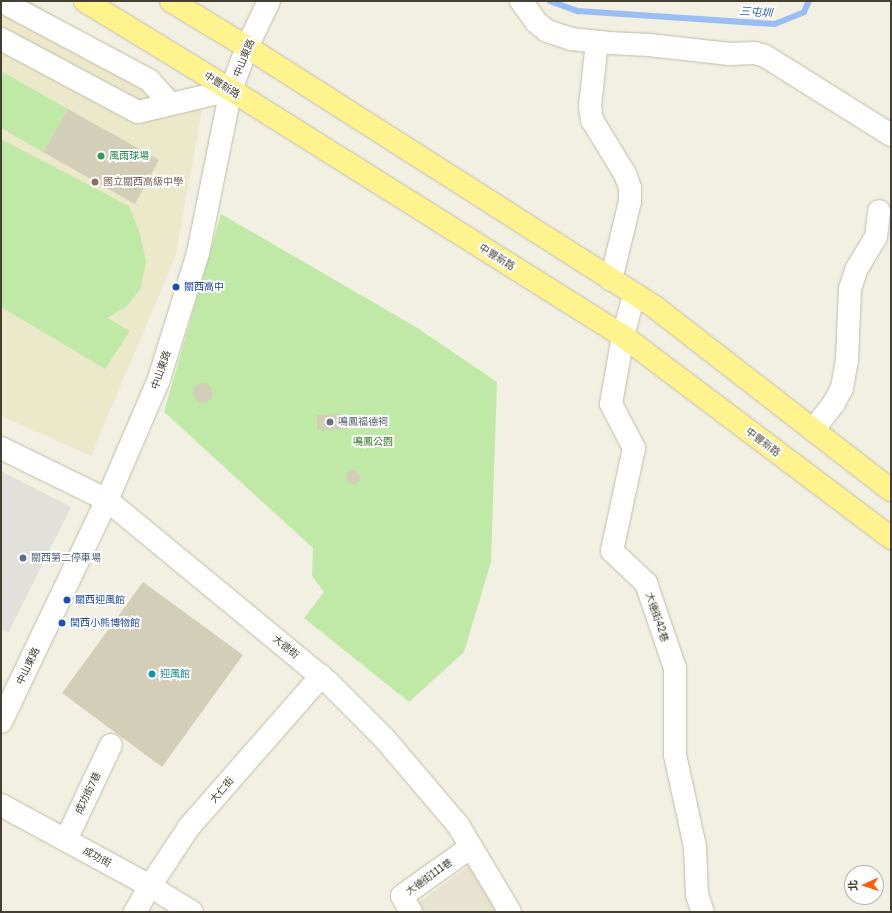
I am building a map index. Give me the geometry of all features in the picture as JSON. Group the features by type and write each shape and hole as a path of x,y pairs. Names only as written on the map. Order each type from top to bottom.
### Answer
{"main road":[{"name":"中豐新路","path":"85,1 231,90 623,336 891,538"},
{"path":"171,1 247,47 656,308 891,490"}],"street":[{"path":"1,1 149,80 170,103"},
{"name":"中山東路","path":"1,722 108,500 159,379 198,253 231,90 247,47 269,1"},
{"path":"521,1 536,22 547,32 570,39 649,45 729,54 755,53 765,56 891,135"},
{"path":"1,39 138,112 170,103 231,90"},
{"path":"597,42 590,106 592,120 625,174 630,188 630,201 611,280"},
{"path":"813,430 834,403 842,388 847,360 850,289 856,270 876,237 879,212"},
{"name":"大德街42巷","path":"634,295 623,336 611,404 634,448 612,552 646,583 675,668 675,755 695,846 697,895 703,912"},
{"name":"大德街","path":"1,448 108,500 322,676 389,744 458,824 510,912"},
{"name":"大仁街","path":"135,912 150,886 189,827 322,676"},
{"name":"成功街7巷","path":"66,840 111,745"},
{"name":"成功街","path":"1,805 150,886 192,912"},
{"name":"大德街111巷","path":"411,912 402,896 471,847"}],"shaded area":[{"name":"國立關西高級中學","path":"1,1 30,1 203,105 175,258 91,456 1,416"},
{"name":"關西第二停車場","path":"1,471 71,507 8,633 1,629"},
{"path":"478,859 504,912 405,912"}],"green space":[{"path":"1,71 68,109 43,152 1,128"},
{"path":"1,139 129,206 140,234 146,261 141,288 126,307 107,318 130,331 105,369 1,307"},
{"name":"鳴鳳公園","path":"221,214 416,327 497,382 491,562 464,652 409,702 304,618 324,592 312,576 313,548 164,412"}],"building":[{"name":"風雨球場","path":"68,109 159,160 135,204 43,152"},
{"path":"203,383 210,386 213,393 210,400 203,403 196,400 193,393 196,386"},
{"name":"鳴鳳福德祠","path":"344,414 344,429 317,430 317,415"},
{"path":"350,470 356,470 360,474 360,480 356,484 350,484 346,480 346,474"},
{"name":"迎風館","path":"143,582 243,655 162,767 62,693"}],"waterway":[{"name":"三屯圳","path":"550,1 578,11 775,24 804,12 809,1"}],"place":[{"name":"風雨球場","path":"101,156"},
{"name":"國立關西高級中學","path":"95,182"},
{"name":"關西高中","path":"176,287"},
{"name":"鳴鳳福德祠","path":"330,422"},
{"name":"關西第二停車場","path":"23,558"},
{"name":"關西迎風館","path":"67,600"},
{"name":"関西小熊博物館","path":"62,623"},
{"name":"迎風館","path":"152,674"}]}
